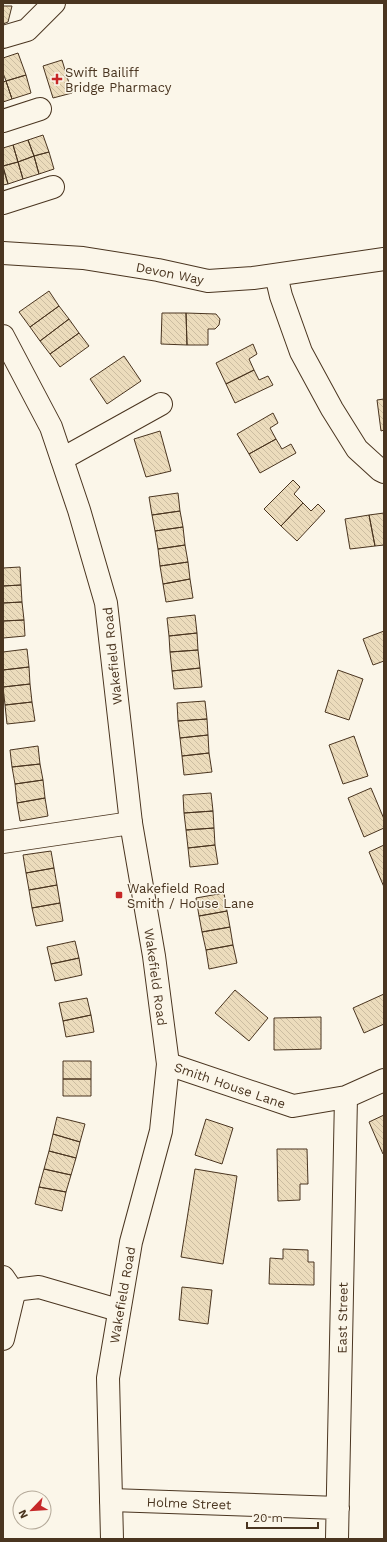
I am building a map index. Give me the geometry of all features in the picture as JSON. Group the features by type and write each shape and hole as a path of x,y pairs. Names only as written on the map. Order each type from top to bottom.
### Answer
{"street":[{"path":"3,37 27,30 54,3"},
{"path":"3,121 40,109"},
{"path":"3,203 53,187"},
{"name":"Devon Way","path":"3,253 83,258 158,270 208,281 253,278 384,259"},
{"path":"276,275 281,296 301,352 329,403 357,449 384,472"},
{"name":"Wakefield Road","path":"3,336 51,427 79,510 106,603 131,824 154,956 168,1064 161,1131 131,1242 118,1310 108,1378 112,1539"},
{"path":"62,459 161,404"},
{"path":"3,842 131,824"},
{"name":"Smith House Lane","path":"168,1064 293,1106 346,1096 384,1080"},
{"name":"East Street","path":"337,1539 346,1096"},
{"path":"3,1339 8,1285 22,1289 39,1287 118,1310"},
{"name":"Holme Street","path":"111,1500 338,1508"}],"building":[{"path":"3,6 12,6 8,22 3,24"},
{"path":"18,53 26,75 6,81 3,73 3,58"},
{"name":"Swift Bailiff Bridge Pharmacy","path":"62,60 72,93 53,98 43,66"},
{"path":"26,75 31,93 12,99 6,81"},
{"path":"6,81 12,99 3,102 3,82"},
{"path":"43,135 49,152 34,156 28,140"},
{"path":"28,140 34,156 18,162 13,145"},
{"path":"13,145 18,162 3,166 3,148"},
{"path":"49,152 54,169 39,174 34,156"},
{"path":"34,156 39,174 23,179 18,162"},
{"path":"18,162 23,179 8,184 3,166"},
{"path":"3,168 8,184 3,185"},
{"path":"49,291 59,306 30,327 19,312"},
{"path":"59,306 69,319 40,341 30,327"},
{"path":"162,313 186,313 187,345 161,344"},
{"path":"186,313 216,314 220,319 219,325 215,329 208,329 208,345 187,345"},
{"path":"69,319 79,333 50,354 40,341"},
{"path":"79,333 89,346 60,367 50,354"},
{"path":"253,344 257,354 249,359 254,370 226,384 216,363"},
{"path":"124,356 141,381 107,404 90,379"},
{"path":"254,370 259,380 268,376 273,385 235,403 226,384"},
{"path":"384,399 384,430 381,431 377,400"},
{"path":"273,413 278,423 270,428 276,439 249,454 237,434"},
{"path":"160,431 171,471 146,477 134,439"},
{"path":"276,439 282,449 291,444 296,453 260,473 249,454"},
{"path":"293,480 300,487 294,494 303,503 281,526 264,509"},
{"path":"178,493 180,511 152,515 149,497"},
{"path":"303,503 311,511 318,504 325,511 297,541 281,526"},
{"path":"180,511 183,527 155,531 152,515"},
{"path":"384,513 384,545 375,546 369,515"},
{"path":"369,515 375,546 350,549 345,519"},
{"path":"183,527 185,545 158,549 155,531"},
{"path":"185,545 188,562 160,566 158,549"},
{"path":"188,562 190,579 163,584 160,566"},
{"path":"20,567 21,585 3,586 3,568"},
{"path":"190,579 193,598 166,602 163,584"},
{"path":"21,585 22,602 3,603 3,586"},
{"path":"22,602 24,620 3,621 3,603"},
{"path":"195,615 197,633 169,636 167,618"},
{"path":"24,620 25,636 3,638 3,621"},
{"path":"384,631 384,661 373,665 363,639"},
{"path":"197,633 198,650 170,652 169,636"},
{"path":"27,649 29,667 3,670 3,652"},
{"path":"198,650 200,668 172,671 170,652"},
{"path":"29,667 30,684 3,687 3,670"},
{"path":"200,668 202,687 174,689 172,671"},
{"path":"338,670 363,679 349,720 325,712"},
{"path":"30,684 32,702 5,705 3,687"},
{"path":"205,701 207,719 178,721 177,703"},
{"path":"32,702 35,721 7,724 5,705"},
{"path":"207,719 208,735 180,738 178,721"},
{"path":"208,735 209,753 182,756 180,738"},
{"path":"354,736 368,776 343,784 329,745"},
{"path":"38,746 40,764 12,767 10,750"},
{"path":"209,753 212,772 184,775 182,756"},
{"path":"40,764 43,780 15,784 12,767"},
{"path":"43,780 45,798 17,803 15,784"},
{"path":"371,788 384,819 384,828 364,837 348,798"},
{"path":"211,793 213,811 184,813 183,795"},
{"path":"45,798 48,816 20,821 17,803"},
{"path":"213,811 214,828 186,830 184,813"},
{"path":"214,828 215,845 188,848 186,830"},
{"path":"215,845 218,864 190,867 188,848"},
{"path":"384,845 384,887 369,852"},
{"path":"51,851 54,868 26,873 23,855"},
{"path":"54,868 57,885 29,890 26,873"},
{"path":"57,885 60,903 32,908 29,890"},
{"path":"224,893 227,911 199,916 196,898"},
{"path":"60,903 63,921 36,926 32,908"},
{"path":"227,911 230,927 202,932 199,916"},
{"path":"230,927 233,945 206,950 202,932"},
{"path":"75,941 79,958 51,964 47,947"},
{"path":"233,945 237,963 209,969 206,950"},
{"path":"79,958 82,975 55,981 51,964"},
{"path":"235,990 268,1018 249,1041 215,1013"},
{"path":"384,994 384,1024 364,1033 353,1008"},
{"path":"87,998 91,1015 63,1021 59,1003"},
{"path":"91,1015 94,1032 66,1037 63,1021"},
{"path":"321,1017 321,1049 274,1050 274,1018"},
{"path":"63,1061 91,1061 91,1079 63,1079"},
{"path":"63,1079 91,1079 91,1096 63,1096"},
{"path":"384,1115 384,1153 383,1154 369,1122"},
{"path":"57,1117 85,1124 80,1142 53,1134"},
{"path":"206,1119 233,1128 222,1164 195,1155"},
{"path":"53,1134 80,1142 76,1158 49,1151"},
{"path":"277,1149 307,1149 308,1184 300,1184 300,1200 278,1201"},
{"path":"49,1151 76,1158 71,1175 44,1169"},
{"path":"44,1169 71,1175 66,1192 39,1187"},
{"path":"195,1169 237,1176 223,1264 181,1257"},
{"path":"39,1187 66,1192 62,1211 35,1204"},
{"path":"283,1249 308,1250 308,1262 314,1262 314,1285 269,1284 270,1258 283,1259"},
{"path":"182,1287 212,1290 208,1324 179,1320"}],"place":[{"name":"Swift Bailiff Bridge Pharmacy","path":"57,79"},
{"name":"Wakefield Road Smith / House Lane","path":"119,895"}]}
